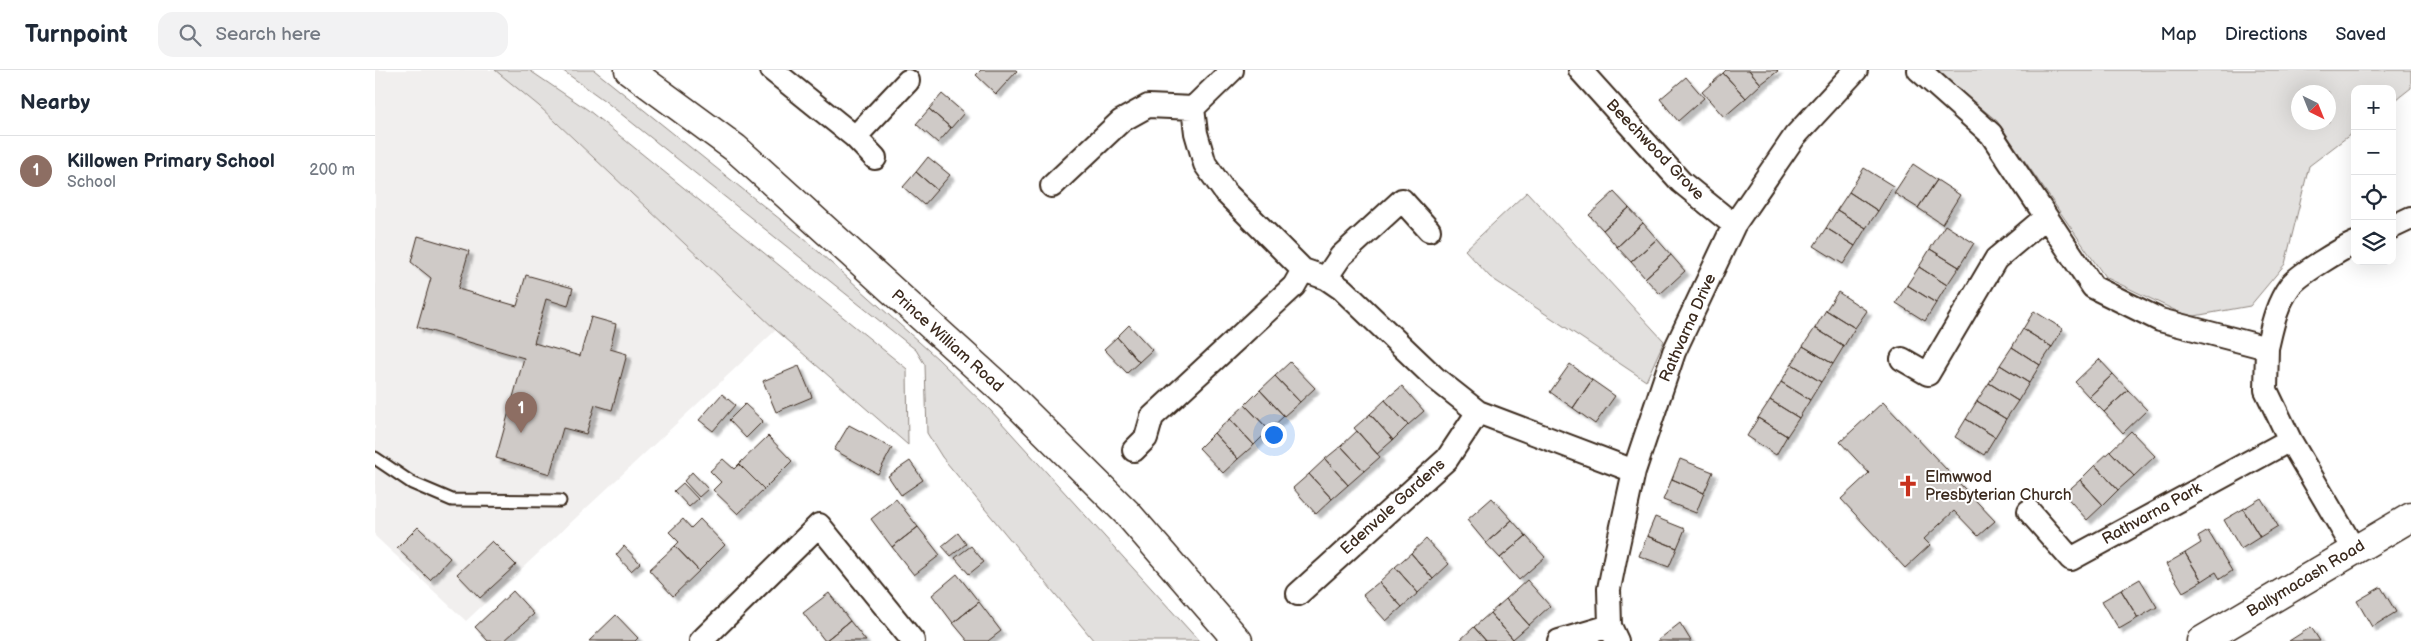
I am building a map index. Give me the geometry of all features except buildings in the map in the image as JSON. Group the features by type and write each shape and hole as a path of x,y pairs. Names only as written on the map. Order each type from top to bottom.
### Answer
{"main road":[{"name":"Prince William Road","path":"629,70 735,148 1009,396 1127,513 1238,641"},
{"name":"Ballymacash Road","path":"2201,641 2411,517"}],"street":[{"path":"772,70 855,137 875,158"},
{"path":"1052,186 1121,121 1149,106 1193,108 1231,70"},
{"name":"Beechwood Grove","path":"1580,70 1681,182 1734,225"},
{"name":"Rathvarna Drive","path":"1559,641 1614,634 1609,589 1634,471 1674,352 1734,225 1795,136 1856,70"},
{"path":"1919,70 1991,134 2093,287 2160,320 2267,348"},
{"path":"855,137 908,81"},
{"path":"1193,108 1196,133 1205,164 1225,192 1303,270 1326,278 1342,288 1435,378 1478,412 1634,471"},
{"path":"1326,278 1341,256 1402,200 1429,230"},
{"path":"1902,358 1928,374 1996,259 2046,216"},
{"path":"2396,225 2411,218"},
{"path":"2351,245 2343,248 2291,285 2278,308 2267,348 2266,390 2290,440 2355,551"},
{"path":"1134,450 1146,438 1152,418 1294,286 1303,270"},
{"name":"Edenvale Gardens","path":"1298,594 1447,459 1478,412"},
{"name":"Rathvarna Park","path":"2029,511 2071,559 2290,440"},
{"path":"701,641 819,526 913,641"}],"lane":[{"path":"375,458 412,483 452,500 560,501"}],"shaded area":[{"path":"375,70 495,70 539,106 776,330 466,621 375,536"},
{"path":"495,70 529,70 588,110 907,369 908,445 776,330 539,106"},
{"path":"562,70 594,70 801,236 938,359 991,411 1199,641 1094,641 942,457 927,433 925,365 916,350 605,101"},
{"path":"1935,70 2411,70 2411,88 2396,100 2396,85 2351,85 2351,134 2309,166 2285,264 2250,306 2189,317 2105,277 1997,121"},
{"path":"1527,192 1664,341 1646,381 1490,277 1465,250"}],"place":[{"name":"Killowen Primary School","path":"521,433"},
{"name":"Elmwwod Presbyterian Church","path":"1908,486"}]}
